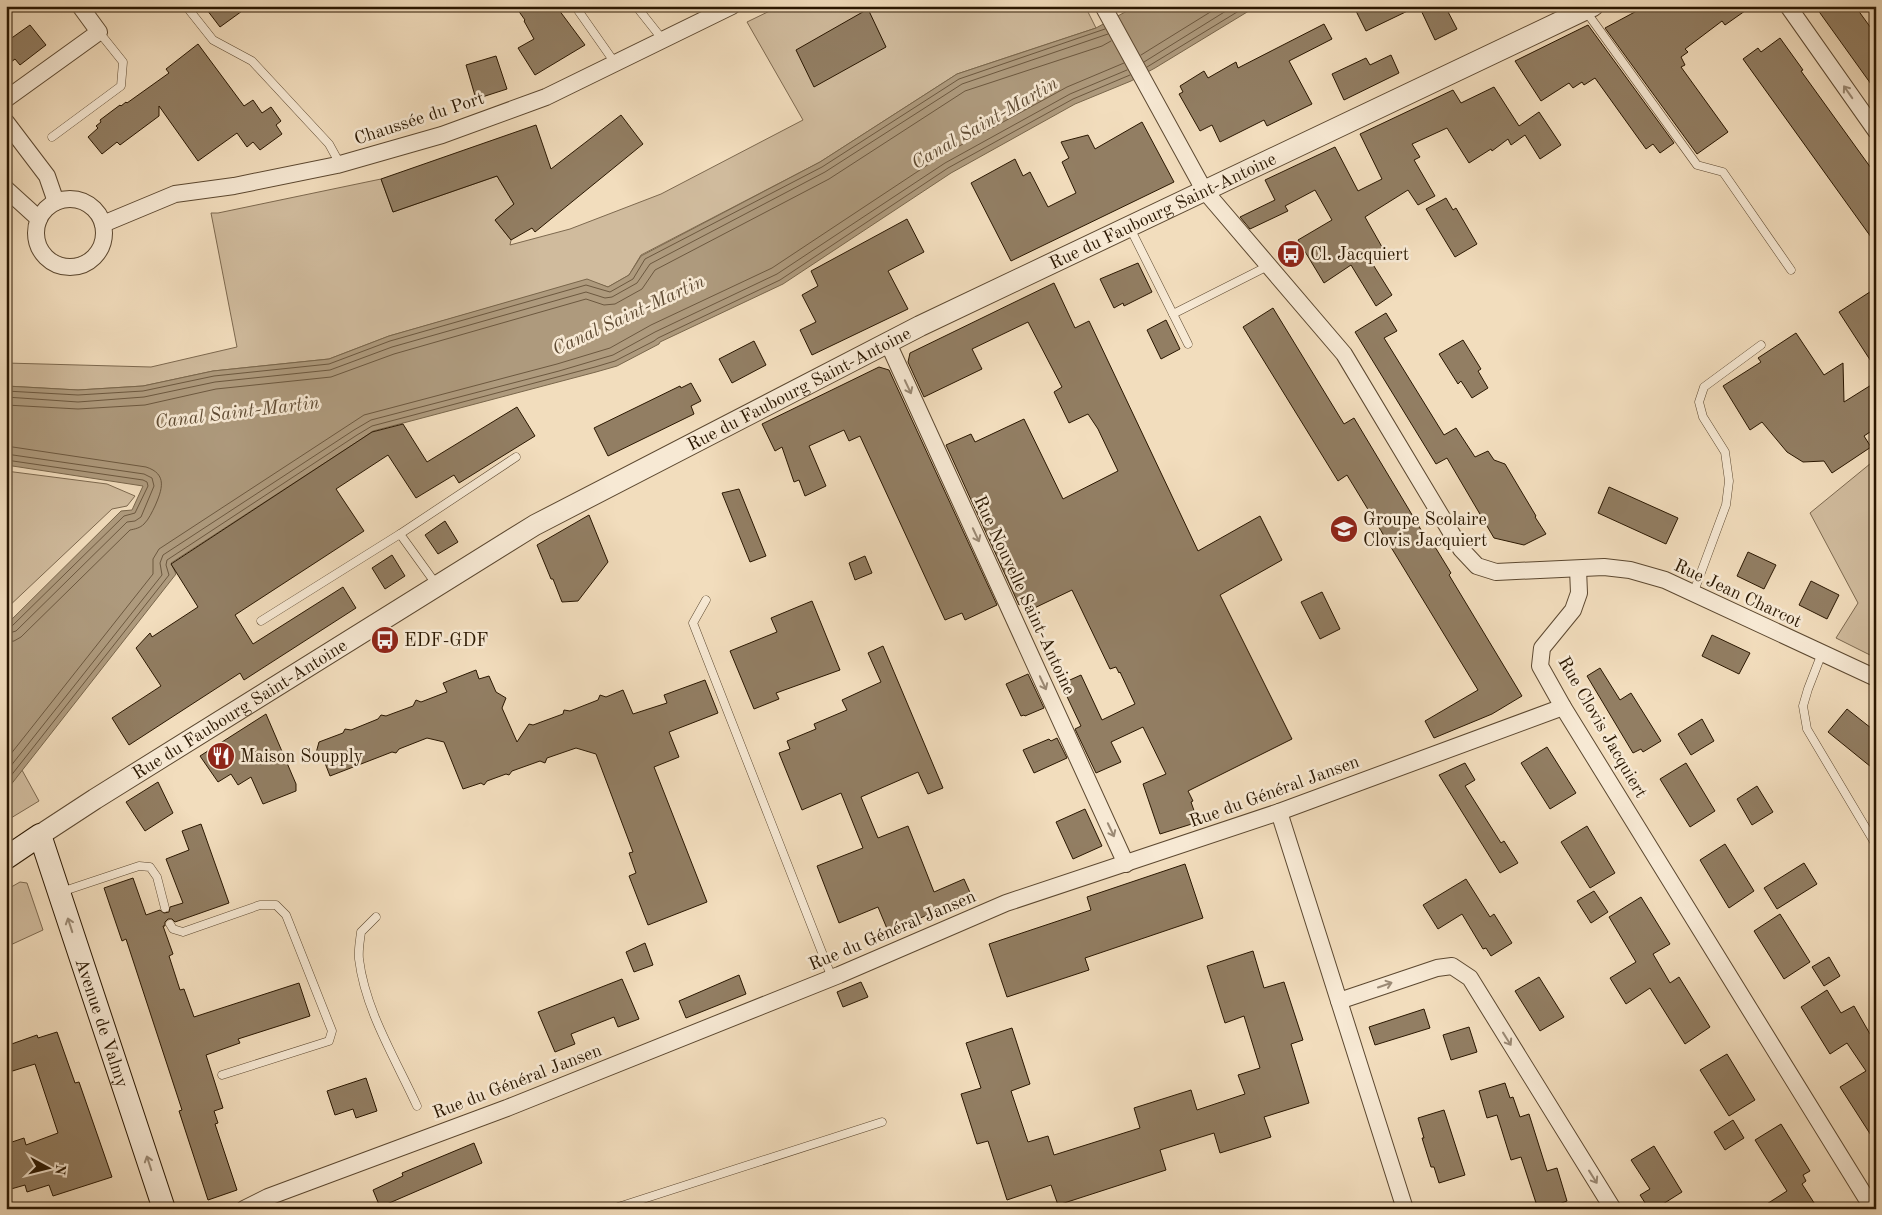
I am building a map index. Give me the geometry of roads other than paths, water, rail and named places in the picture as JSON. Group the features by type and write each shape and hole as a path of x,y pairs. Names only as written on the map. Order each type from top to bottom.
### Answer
{"main road":[{"path":"6,858 40,836"},
{"name":"Avenue de Valmy","path":"40,836 164,1209"}],"street":[{"path":"6,99 99,32 80,6"},
{"name":"Chaussée du Port","path":"103,224 175,194 234,186 340,164 442,135 546,97 732,6"},
{"path":"1788,6 1876,132"},
{"path":"1104,8 1204,190 1344,354 1461,549 1476,566 1496,572 1578,568"},
{"name":"Rue du Faubourg Saint-Antoine","path":"40,836 102,794 535,525 888,343 1578,10"},
{"path":"6,122 47,176 56,202"},
{"path":"6,189 39,219"},
{"path":"66,199 85,202 99,215 103,224 104,236 101,247 94,258 73,268 61,267 50,262 42,253 37,242 36,230 39,219 49,206 56,202 66,199"},
{"name":"Rue Nouvelle Saint-Antoine","path":"888,343 1126,864"},
{"name":"Rue Jean Charcot","path":"1578,568 1630,570 1665,580 1876,678"},
{"name":"Rue Clovis Jacquiert","path":"1578,568 1579,593 1573,610 1542,648 1540,666 1563,707 1873,1209"},
{"name":"Rue du Général Jansen","path":"244,1209 268,1197 508,1108 832,978 1006,903 1279,812 1563,707"},
{"path":"1279,812 1405,1209"},
{"path":"1339,1001 1437,968 1452,966 1470,978 1613,1209"}],"lane":[{"path":"186,6 213,40 252,61 330,144 340,164"},
{"path":"575,6 615,63"},
{"path":"636,6 663,40"},
{"path":"1578,10 1697,165 1723,172 1791,270"},
{"path":"52,138 121,86 123,62 99,32"},
{"path":"1129,226 1188,344"},
{"path":"1173,314 1268,266"},
{"path":"1693,594 1726,505 1729,481 1724,452 1703,417 1699,402 1704,387 1761,345"},
{"path":"261,621 400,534 516,457"},
{"path":"400,534 437,586"},
{"path":"706,600 693,623 832,978"},
{"path":"1822,653 1803,706 1807,729 1876,845"},
{"path":"59,893 139,866 150,867 157,877 165,908"},
{"path":"170,924 173,929 183,932 260,904 276,905 286,915 332,1031 328,1041 222,1075"},
{"path":"376,917 361,932 359,958 365,988 371,1007 418,1106"},
{"path":"612,1209 629,1206 882,1122"}],"water":[{"name":"Canal Saint-Martin","path":"1136,6 1257,6 1155,68 1131,81 1075,104 951,173 783,284 660,342 617,366 373,431 171,563 176,574 6,791 6,625 121,511 132,510 143,486 6,465 6,386 78,390 143,386 213,371 329,359 389,336 587,279 608,287 629,275 641,256 820,162 957,74 1096,28"}],"place":[{"name":"Cl. Jacquiert","path":"1291,254"},
{"name":"Groupe Scolaire Clovis Jacquiert","path":"1344,529"},
{"name":"EDF-GDF","path":"385,640"},
{"name":"Maison Soupply","path":"221,756"}]}
